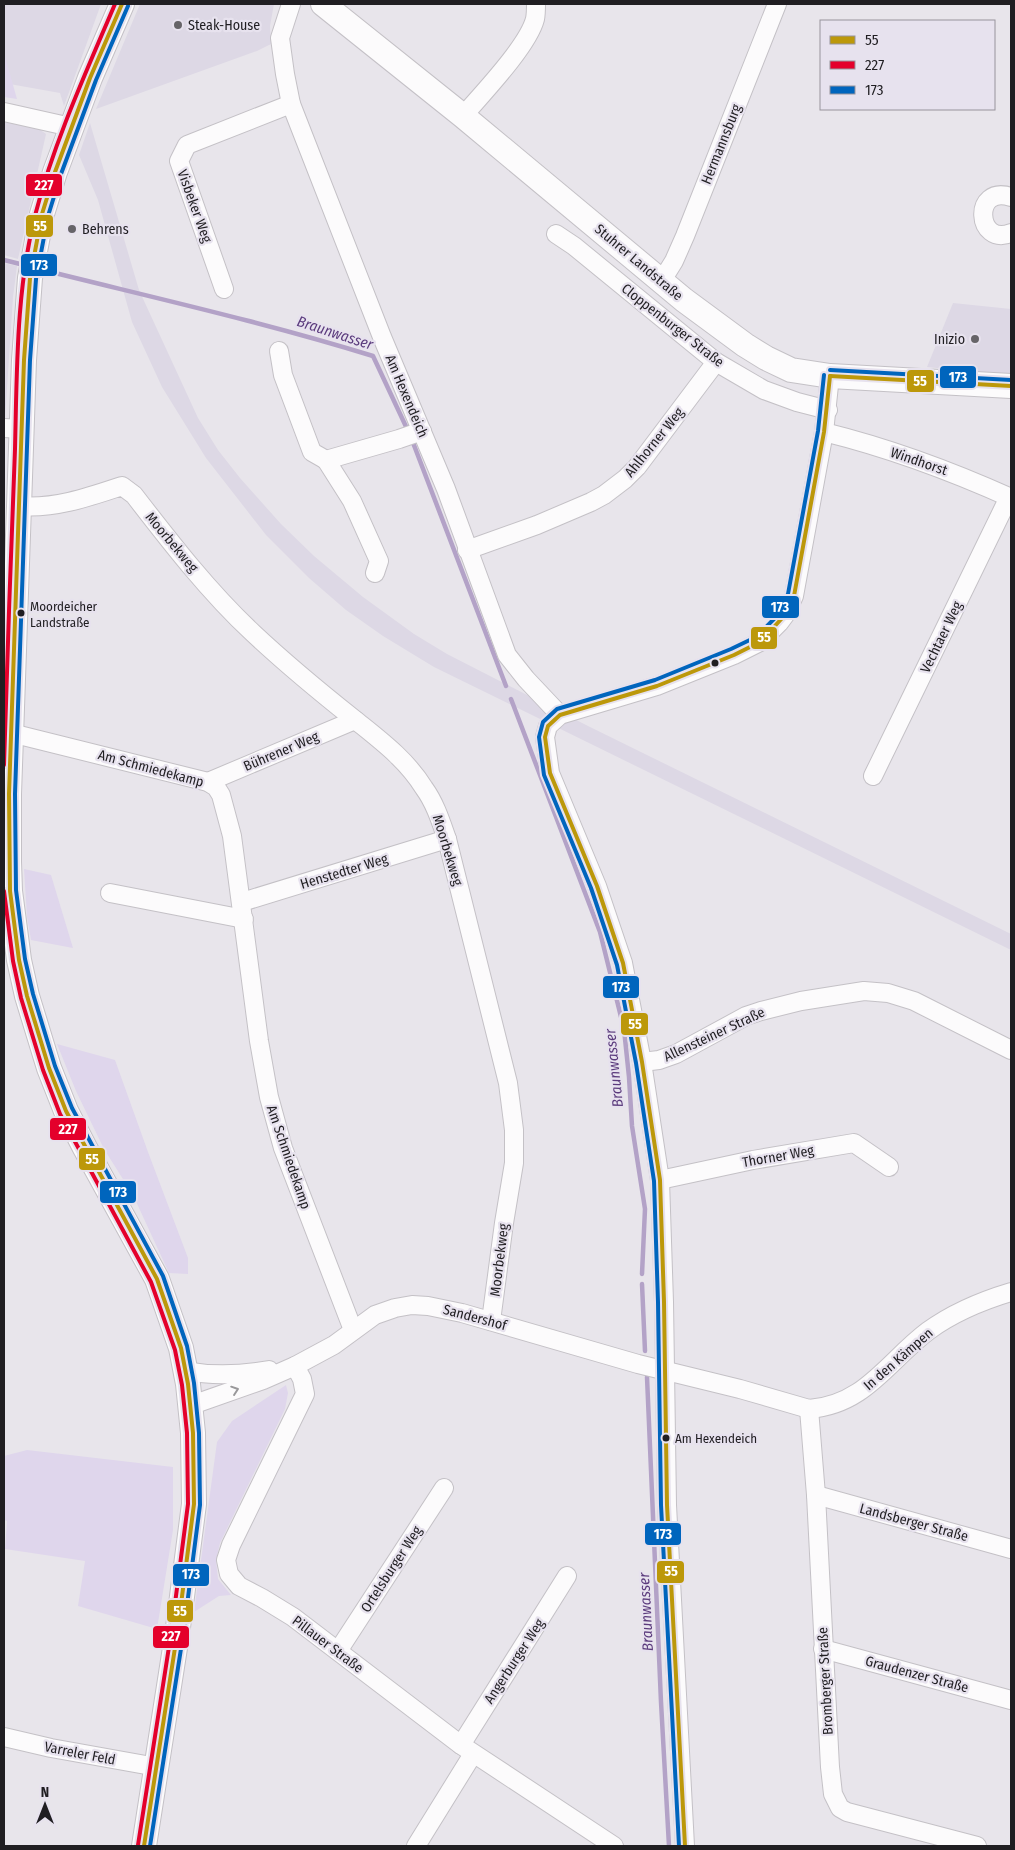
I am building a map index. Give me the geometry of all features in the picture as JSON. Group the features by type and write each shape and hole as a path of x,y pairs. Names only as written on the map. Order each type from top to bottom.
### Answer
{"main road":[{"path":"122,4 71,127 42,214 32,266 25,351 13,429 19,506 9,820 10,891 20,960 36,1031 66,1112 157,1279 176,1333 185,1371 193,1433 194,1504 177,1635 144,1846"},
{"name":"Stuhrer Landstraße","path":"323,4 463,116 707,319 766,358 792,370 830,376 1011,386"}],"street":[{"name":"Am Hexendeich","path":"291,4 284,19 280,38 291,104 382,337 446,490 507,655 558,716"},
{"path":"463,116 508,64 523,42 535,21 536,4"},
{"name":"Hermannsburg","path":"661,282 685,236 777,4"},
{"name":"Visbeker Weg","path":"224,289 179,160 187,145 291,104"},
{"path":"4,112 71,127"},
{"path":"1011,197 1004,194 993,197 985,204 982,214 985,225 991,232 1000,235 1011,233"},
{"name":"Cloppenburger Straße","path":"556,234 574,246 716,362 773,393 828,410"},
{"path":"279,350 283,375 312,452 326,460 352,501 379,561 375,573"},
{"name":"Ahlhorner Weg","path":"467,550 537,525 604,495 625,480 637,467 716,362"},
{"path":"685,1846 670,1594 660,1180 628,983 597,886 550,773 545,737 548,726 558,716 657,686 734,655 760,642 774,631 785,615 794,596 828,410 830,376"},
{"path":"326,460 422,431"},
{"name":"Windhorst","path":"824,432 930,464 1010,497"},
{"name":"Moorbekweg","path":"19,506 37,508 78,500 122,486 134,495 212,590 247,627 287,663 391,748 419,781 436,810 447,840 508,1083 514,1120 514,1163 491,1321"},
{"name":"Vechtaer Weg","path":"874,776 1010,497"},
{"name":"Bührener Weg","path":"208,782 355,720"},
{"name":"Am Schmiedekamp","path":"11,733 208,782 216,787 221,795 226,812 243,910 259,1041 269,1096 283,1148 353,1330"},
{"name":"Henstedter Weg","path":"243,910 447,840"},
{"path":"110,893 243,910"},
{"name":"Allensteiner Straße","path":"642,1062 659,1060 676,1054 746,1016 760,1011 801,1001 864,991 888,993 909,999 1011,1050"},
{"name":"Thorner Weg","path":"660,1180 752,1160 854,1143 889,1167"},
{"name":"In den Kämpen","path":"665,1370 809,1409 826,1407 856,1394 881,1376 918,1339 939,1323 973,1304 1011,1292"},
{"name":"Sandershof","path":"189,1406 263,1380 295,1366 334,1344 375,1315 395,1308 412,1305 442,1308 665,1370"},
{"name":"Sandershof","path":"185,1371 203,1374 249,1373 295,1366"},
{"name":"Pillauer Straße","path":"295,1366 302,1379 305,1394 231,1545 226,1560 229,1574 239,1586 293,1617 467,1750 606,1844"},
{"name":"Bromberger Straße","path":"809,1409 816,1496 823,1649 833,1794 840,1808 847,1812 977,1846"},
{"name":"Ortelsburger Weg","path":"338,1650 444,1488"},
{"name":"Landsberger Straße","path":"816,1496 1010,1545"},
{"name":"Angerburger Weg","path":"416,1846 467,1750 567,1576"},
{"name":"Graudenzer Straße","path":"823,1649 1011,1700"},
{"name":"Varreler Feld","path":"4,1737 51,1748 157,1767"}],"shaded area":[{"path":"4,4 101,4 64,106 60,93 4,83"},
{"path":"140,4 274,4 270,26 271,44 257,51 96,109"},
{"path":"4,53 17,99 4,97"},
{"path":"4,122 39,129 46,134 18,259 4,255"},
{"path":"90,123 139,290 198,418 218,450 240,478 281,524 314,556 363,597 414,634 447,654 588,726 1011,934 1011,950 434,667 383,636 346,610 309,578 266,535 206,458 162,387 132,322 98,200 79,155"},
{"path":"4,263 17,266 13,297 5,419"},
{"path":"953,303 1011,309 1011,374 927,367"},
{"path":"24,869 51,875 73,948 31,940 27,917"},
{"path":"57,1044 115,1060 188,1258 188,1274 169,1273 133,1195 104,1149 76,1091"},
{"path":"286,1385 288,1393 285,1409 220,1543 216,1560 218,1579 231,1595 219,1596 194,1612 217,1442 232,1421"},
{"path":"27,1450 173,1467 173,1530 157,1629 78,1606 85,1561 5,1549 7,1521 4,1520 4,1456"}],"waterway":[{"name":"Braunwasser","path":"4,260 24,265"},
{"name":"Braunwasser","path":"39,269 249,321 373,356 409,433"},
{"name":"Braunwasser","path":"412,440 506,686"},
{"name":"Braunwasser","path":"511,699 600,932 624,1029 632,1126 645,1209 642,1274"},
{"name":"Braunwasser","path":"642,1284 645,1351"},
{"name":"Braunwasser","path":"647,1377 669,1846"}],"transit line":[{"name":"227","path":"4,765 17,359 21,300 29,241 52,159 115,4"},
{"name":"55","path":"122,4 90,78 55,172 42,214 30,278 24,360 9,794 10,891 19,960 27,996 49,1068 66,1111 157,1279 181,1348 188,1384 193,1433 194,1504 177,1635 144,1846"},
{"name":"173","path":"128,6 96,80 61,174 48,216 36,279 30,360 15,794 16,890 25,959 33,994 55,1066 72,1108 163,1276 187,1346 194,1383 199,1433 200,1505 183,1636 150,1846"},
{"name":"173","path":"830,370 1011,380"},
{"name":"173","path":"679,1846 661,1505 654,1181 636,1063 617,965 591,888 544,775 539,737 543,722 557,709 655,680 731,649 756,637 774,619 788,594 818,431 824,375"},
{"name":"55","path":"830,376 1011,386"},
{"name":"55","path":"685,1846 667,1505 660,1180 642,1062 623,963 597,886 550,773 545,737 548,726 560,715 657,686 734,655 760,642 785,615 794,596 824,432 830,376"},
{"name":"227","path":"4,891 13,961 21,998 43,1070 60,1114 151,1282 175,1350 182,1385 187,1433 188,1504 171,1634 138,1845"}],"place":[{"name":"Steak-House","path":"178,25"},
{"name":"Behrens","path":"72,229"},
{"name":"Inizio","path":"975,339"},
{"name":"Moordeicher Landstraße","path":"21,613"},
{"name":"Am Hexendeich","path":"666,1438"}]}
